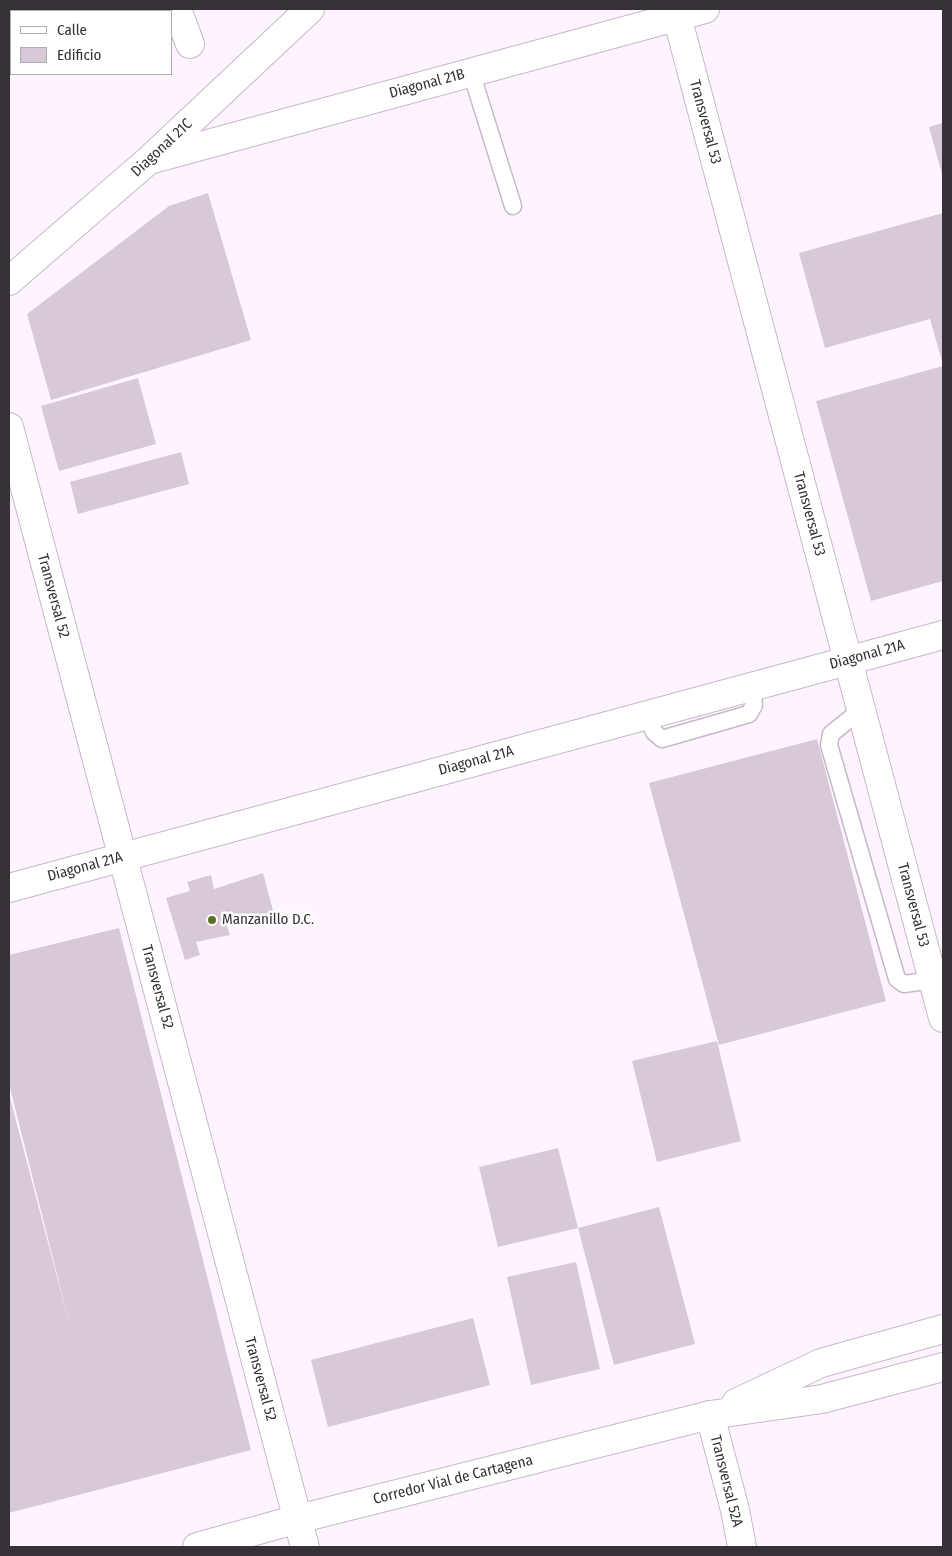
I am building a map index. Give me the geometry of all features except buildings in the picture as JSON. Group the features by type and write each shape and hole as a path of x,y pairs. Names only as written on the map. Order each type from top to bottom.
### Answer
{"street":[{"path":"177,9 190,44"},
{"name":"Diagonal 21C","path":"9,281 149,160 310,9"},
{"name":"Diagonal 21B","path":"149,160 471,72 676,12 705,9"},
{"name":"Transversal 53","path":"676,12 861,710 937,987 943,1018"},
{"name":"Transversal 52","path":"9,427 305,1547"},
{"name":"Diagonal 21A","path":"9,888 943,635"},
{"name":"Corredor Vial de Cartagena","path":"710,1415 821,1363 943,1329"},
{"name":"Corredor Vial de Cartagena","path":"197,1547 298,1519 710,1415 822,1399 943,1367"},
{"name":"Transversal 52A","path":"710,1415 742,1547"}],"lane":[{"path":"471,72 513,206"},
{"path":"861,710 831,734 829,745 897,979 904,984 937,987"}],"place":[{"name":"Manzanillo D.C.","path":"212,920"}]}
